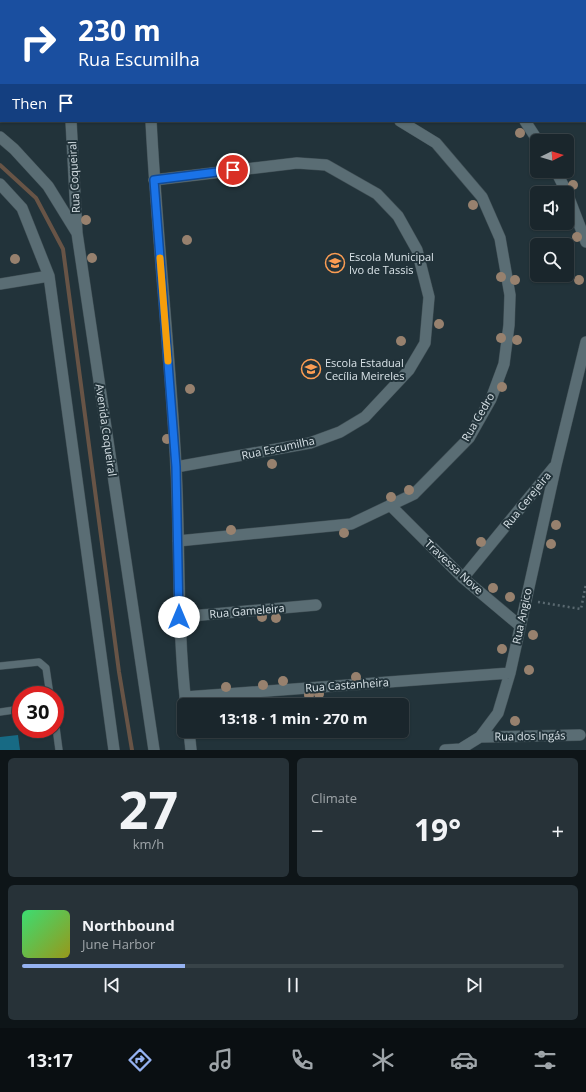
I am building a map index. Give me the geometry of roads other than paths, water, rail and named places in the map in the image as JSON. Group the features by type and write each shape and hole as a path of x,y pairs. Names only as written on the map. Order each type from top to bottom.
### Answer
{"street":[{"name":"Rua Coqueiral","path":"71,122 77,233"},
{"path":"151,122 154,180 176,467 179,617 185,698"},
{"name":"Rua Cedro","path":"178,542 351,524 414,494 469,438 491,399 504,364 509,325 510,295 500,238 482,197 436,143 402,122"},
{"path":"526,122 533,134"},
{"name":"Avenida Coqueiral","path":"0,137 14,149 48,186 77,233 154,750"},
{"name":"Rua Escumilha","path":"154,180 297,163 326,165 377,194 398,216 417,250 429,297 425,343 409,370 365,417 340,432 310,443 176,467"},
{"path":"0,184 22,208 49,276 114,750"},
{"path":"574,211 586,242"},
{"path":"0,284 49,276"},
{"name":"Rua Cerejeira","path":"464,578 556,465 586,342"},
{"name":"Rua Angico","path":"460,749 480,737 498,713 510,673 556,465"},
{"name":"Travessa Nove","path":"390,506 464,578 520,625"},
{"name":"Rua Gameleira","path":"179,617 316,605"},
{"name":"Rua Castanheira","path":"220,698 510,673"},
{"name":"Rua dos Ingás","path":"480,737 580,735"},
{"path":"189,738 191,750"},
{"path":"445,750 460,749"}],"lane":[{"path":"0,666 40,662 46,668 49,686"},
{"path":"0,712 12,710"},
{"path":"57,738 59,750"}],"waterway":[{"path":"0,165 36,198 63,249 119,672 132,750"}],"place":[{"name":"Escola Municipal Ivo de Tassis","path":"335,263"},
{"name":"Escola Estadual Cecília Meireles","path":"311,369"}]}
